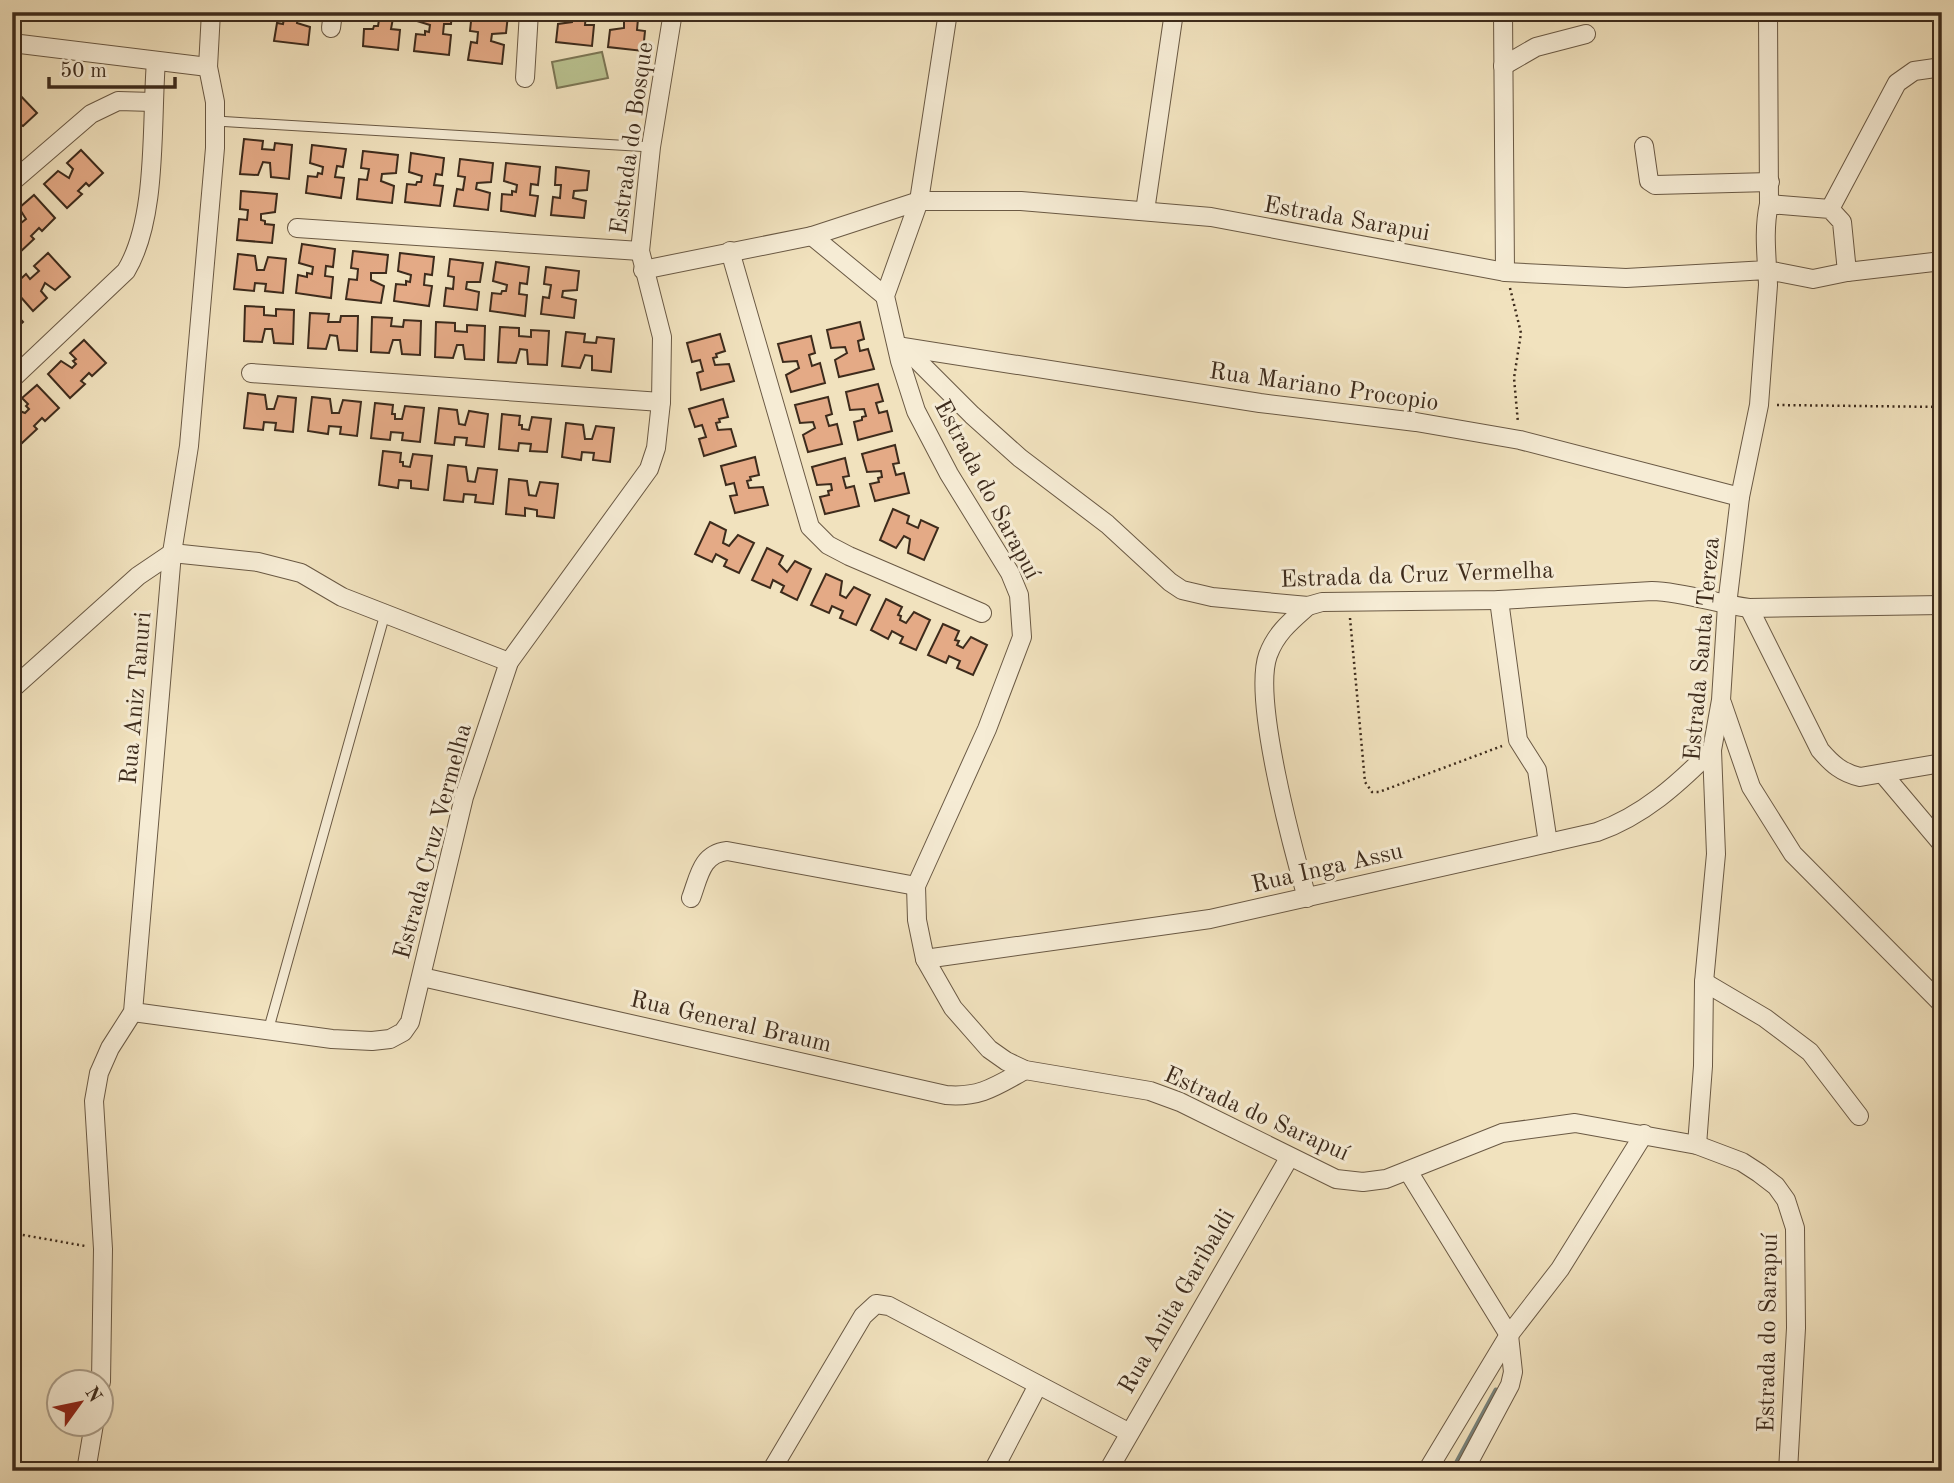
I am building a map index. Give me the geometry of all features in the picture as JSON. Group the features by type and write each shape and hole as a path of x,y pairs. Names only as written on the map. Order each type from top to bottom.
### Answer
{"street":[{"name":"Rua Aniz Tanuri","path":"101,1368 103,1249 94,1101 99,1073 133,1012 172,553 189,446 216,121 208,67 211,12"},
{"path":"525,78 529,12"},
{"name":"Estrada do Bosque","path":"643,270 640,251 651,147 673,12"},
{"path":"812,236 885,296 919,201 948,12"},
{"path":"1145,211 1174,12"},
{"path":"1503,12 1505,272"},
{"path":"1768,12 1769,204 1830,209 1842,222 1847,272 1942,261"},
{"path":"1503,66 1536,47 1586,34"},
{"path":"12,43 208,67"},
{"path":"12,379 126,271 136,255 146,218 156,61"},
{"path":"1830,209 1897,83 1914,71 1942,67"},
{"path":"12,183 91,114 118,101 153,102"},
{"path":"1644,146 1649,181 1655,185 1770,182"},
{"path":"643,270 812,236 919,201"},
{"name":"Estrada Sarapui","path":"919,201 1021,201 1211,218 1505,272 1626,278 1812,279 1847,272"},
{"name":"Estrada Santa Tereza","path":"1697,1145 1703,1066 1704,982 1716,854 1712,750 1721,700 1727,606 1740,497 1759,405 1767,277 1765,230 1769,204"},
{"path":"297,228 640,251"},
{"path":"730,251 810,527 828,545 849,556 982,613"},
{"name":"Estrada Cruz Vermelha","path":"133,1012 332,1039 390,1039 403,1032 410,1022 464,797 509,662 649,469 656,449 661,402 662,337 653,293 643,270"},
{"name":"Estrada do Sarapuí","path":"885,296 901,346 916,411 949,474 1010,573 1019,595 1022,618 1022,637 1015,663 916,886 917,920 925,959 953,1008 989,1049 1025,1070 1150,1091 1180,1102 1336,1179 1363,1182 1408,1171 1502,1132 1576,1123 1697,1145 1742,1161 1776,1186 1786,1200 1795,1228 1796,1328 1788,1471"},
{"name":"Rua Mariano Procopio","path":"901,346 1260,403 1416,422 1520,440 1740,497"},
{"name":"Estrada da Cruz Vermelha","path":"901,346 1020,458 1107,524 1182,590 1212,597 1308,606 1349,601 1499,600 1653,591 1675,592 1727,606"},
{"path":"251,373 661,402"},
{"path":"12,689 138,576 172,553 258,562 301,573 342,597 509,662"},
{"path":"1499,600 1518,740 1537,770 1548,843"},
{"path":"1727,606 1749,608 1942,605"},
{"path":"1307,898 1287,826 1266,703 1265,674 1267,657 1275,640 1283,628 1308,606"},
{"path":"1749,608 1820,750 1847,774 1860,777 1942,763"},
{"path":"1721,700 1751,787 1793,854 1942,1004"},
{"name":"Rua Inga Assu","path":"925,959 1210,919 1617,825 1679,783 1712,750"},
{"path":"1882,774 1942,844"},
{"path":"691,898 703,863 711,855 727,851 916,886"},
{"name":"Rua General Braum","path":"422,977 946,1095 969,1097 991,1090 1025,1070"},
{"path":"1704,982 1765,1018 1810,1052 1859,1116"},
{"path":"1427,1471 1509,1335 1560,1269 1644,1134"},
{"name":"Rua Anita Garibaldi","path":"1108,1471 1128,1432 1289,1158"},
{"path":"1408,1171 1509,1335 1513,1372 1510,1385 1464,1471"},
{"path":"771,1471 867,1310 876,1304 889,1306 1128,1432"},
{"path":"993,1471 1038,1385"},
{"path":"86,1471 92,1438"}],"lane":[{"path":"216,121 651,147"},
{"path":"268,1031 384,614"}],"path":[{"path":"1505,272 1521,333 1514,378 1520,440"},
{"path":"1759,405 1942,407"},
{"path":"1349,601 1365,782 1372,792 1379,792 1518,740"},
{"path":"12,1233 103,1249"}],"green space":[{"path":"602,52 608,78 557,88 552,62"}],"building":[{"path":"276,12 312,12 298,16 297,23 310,27 308,45 274,41 277,23 283,24 285,14"},
{"path":"366,12 400,12 399,19 393,18 391,29 400,30 398,50 363,46 364,29 378,26 379,20 365,16"},
{"path":"418,12 452,12 451,24 444,24 443,34 451,35 449,55 414,51 416,34 425,35 425,31 429,32 430,25 417,21"},
{"path":"472,12 508,15 506,33 492,34 491,41 504,45 502,64 468,60 471,42 477,43 478,32 470,31"},
{"path":"565,12 593,12 586,14 585,25 594,25 592,46 556,42 558,24 572,22 573,15"},
{"path":"611,12 645,12 645,20 638,19 637,30 645,31 643,51 608,47 610,30 624,28 624,21 611,17"},
{"path":"15,90 37,113 23,126 12,120"},
{"path":"244,139 263,141 262,149 274,150 275,143 292,145 289,179 271,177 270,163 263,162 258,175 240,174"},
{"path":"312,145 346,149 343,167 337,166 335,177 344,178 341,198 306,193 308,176 317,177 318,173 322,174 323,167 310,163"},
{"path":"81,150 103,173 89,186 86,183 78,191 82,194 67,208 44,184 58,171 69,178 73,169 67,163"},
{"path":"363,151 398,155 396,173 382,174 381,181 394,186 392,203 357,199 359,179 367,180 369,169 361,168"},
{"path":"411,153 444,158 442,175 436,174 434,185 443,186 440,206 405,202 407,184 416,185 421,182 422,176 409,172"},
{"path":"460,159 493,163 491,182 477,183 476,189 490,193 488,210 454,206 457,189 463,190 465,177 458,176"},
{"path":"506,163 540,167 538,185 531,184 530,195 538,196 535,216 501,211 502,194 512,195 512,191 516,192 517,185 504,181"},
{"path":"556,167 589,171 587,190 574,191 573,198 586,201 584,218 551,215 553,197 560,198 561,185 555,185"},
{"path":"241,191 277,194 275,212 261,214 261,220 265,221 265,224 274,225 272,243 237,240 239,219 247,220 248,210 240,209"},
{"path":"34,195 55,218 42,231 39,228 31,236 34,239 19,253 12,245 12,217 21,223 26,219 19,208"},
{"path":"302,244 335,249 333,267 326,266 325,276 333,277 331,298 296,293 298,275 307,277 307,273 312,274 313,267 299,263"},
{"path":"353,251 388,255 386,273 371,273 371,280 384,286 381,303 346,299 349,279 357,280 358,269 351,268"},
{"path":"48,253 70,277 55,290 45,283 41,291 47,298 33,311 12,287 26,274 30,279 39,271 34,266"},
{"path":"400,253 434,257 432,275 425,274 424,285 432,286 429,306 394,301 396,284 406,285 406,281 410,282 411,275 398,271"},
{"path":"238,254 255,256 257,270 264,270 268,257 286,259 283,293 265,291 266,284 255,283 254,291 234,289"},
{"path":"450,259 483,263 480,282 467,282 466,289 479,292 477,310 444,306 446,288 453,289 454,277 448,276"},
{"path":"496,262 529,267 527,284 520,283 519,294 527,295 525,316 490,311 492,293 501,294 506,291 507,285 493,281"},
{"path":"546,267 579,271 577,290 563,291 562,297 576,300 574,318 541,314 543,297 549,298 551,285 544,284"},
{"path":"245,306 264,307 264,315 276,316 276,309 294,310 293,344 274,343 272,329 265,329 262,342 244,341"},
{"path":"12,310 23,322 12,332"},
{"path":"310,313 329,314 328,322 340,322 341,316 358,316 357,351 339,350 337,336 330,335 326,349 308,348"},
{"path":"372,317 392,318 391,326 403,327 404,320 421,321 420,355 402,354 400,340 393,340 389,353 371,352"},
{"path":"436,322 455,323 455,331 467,332 467,325 485,326 484,360 465,359 463,345 457,345 453,358 435,357"},
{"path":"860,322 864,339 858,341 860,351 868,349 874,369 839,377 835,360 847,353 845,347 831,348 827,330"},
{"path":"500,327 519,328 519,336 531,337 531,330 549,331 547,365 528,364 527,350 520,349 516,363 498,362"},
{"path":"566,332 585,334 584,342 596,343 597,337 614,339 611,372 592,370 592,356 585,355 580,368 562,366"},
{"path":"720,334 725,351 713,358 715,365 729,364 734,381 701,390 697,373 703,371 700,360 692,362 687,343"},
{"path":"811,336 815,353 809,355 812,366 820,363 825,383 791,392 786,375 799,368 797,361 783,362 778,344"},
{"path":"84,340 106,363 92,376 89,373 81,381 85,384 70,398 48,374 61,361 72,368 76,359 70,353"},
{"path":"878,384 883,401 876,403 879,413 887,411 892,431 858,440 854,422 866,416 864,409 850,410 846,392"},
{"path":"37,385 59,408 45,421 42,418 34,426 37,429 22,443 12,432 12,408 25,413 29,409 26,406 28,404 22,398"},
{"path":"248,393 265,395 267,409 274,409 278,396 296,398 293,432 275,430 276,423 264,422 263,430 244,428"},
{"path":"312,397 330,399 332,413 339,413 343,400 361,402 357,436 340,434 341,427 329,426 328,434 308,431"},
{"path":"828,397 832,414 826,416 829,426 837,424 842,444 808,452 803,435 815,428 813,422 800,423 795,405"},
{"path":"723,399 728,417 719,419 720,422 716,423 718,430 731,429 736,446 704,456 699,439 706,437 702,425 695,427 689,409"},
{"path":"375,403 393,405 392,414 395,414 395,419 402,419 405,406 424,408 420,442 402,440 403,433 391,432 390,440 371,438"},
{"path":"439,408 457,410 459,424 465,425 469,411 488,414 484,447 466,445 467,438 455,437 454,445 435,443"},
{"path":"502,414 520,416 519,425 522,425 522,429 529,430 532,417 551,419 547,452 530,451 531,444 519,443 518,451 499,449"},
{"path":"566,423 583,425 585,439 592,439 596,426 614,428 610,462 593,460 594,453 582,452 581,460 562,457"},
{"path":"895,445 899,463 893,464 896,475 904,473 909,493 875,501 870,484 879,482 881,471 867,472 862,454"},
{"path":"383,451 401,453 400,462 403,462 403,466 410,467 413,454 432,456 428,490 411,488 411,481 399,480 398,488 379,485"},
{"path":"755,457 759,475 750,477 751,480 747,481 749,488 763,487 768,505 735,513 730,496 737,495 734,483 726,485 721,466"},
{"path":"845,458 849,476 843,477 846,488 854,486 859,506 825,514 820,497 829,495 831,484 817,485 812,467"},
{"path":"448,465 466,467 468,481 475,482 478,468 497,470 493,504 475,502 476,495 464,494 463,502 444,500"},
{"path":"509,479 527,481 529,495 536,496 540,482 558,484 554,518 537,516 537,510 525,508 525,516 506,514"},
{"path":"893,509 909,516 907,523 918,528 921,520 938,528 924,560 908,553 910,539 904,536 896,548 880,540"},
{"path":"710,522 726,530 723,543 729,546 738,535 754,543 739,573 724,566 727,560 716,554 712,562 695,554"},
{"path":"767,548 783,556 779,564 787,572 795,561 811,569 797,600 781,592 784,586 773,580 770,588 752,580"},
{"path":"826,574 842,581 840,595 846,598 854,587 870,595 856,625 840,618 843,611 832,606 829,613 811,605"},
{"path":"886,599 902,607 898,615 901,616 900,620 906,623 914,612 930,620 916,650 900,643 903,637 892,631 888,639 871,630"},
{"path":"943,624 959,631 955,640 959,641 957,645 963,648 971,637 987,645 973,675 957,668 960,661 949,656 946,663 928,655"}],"waterway":[{"path":"1452,1471 1496,1390"}]}
